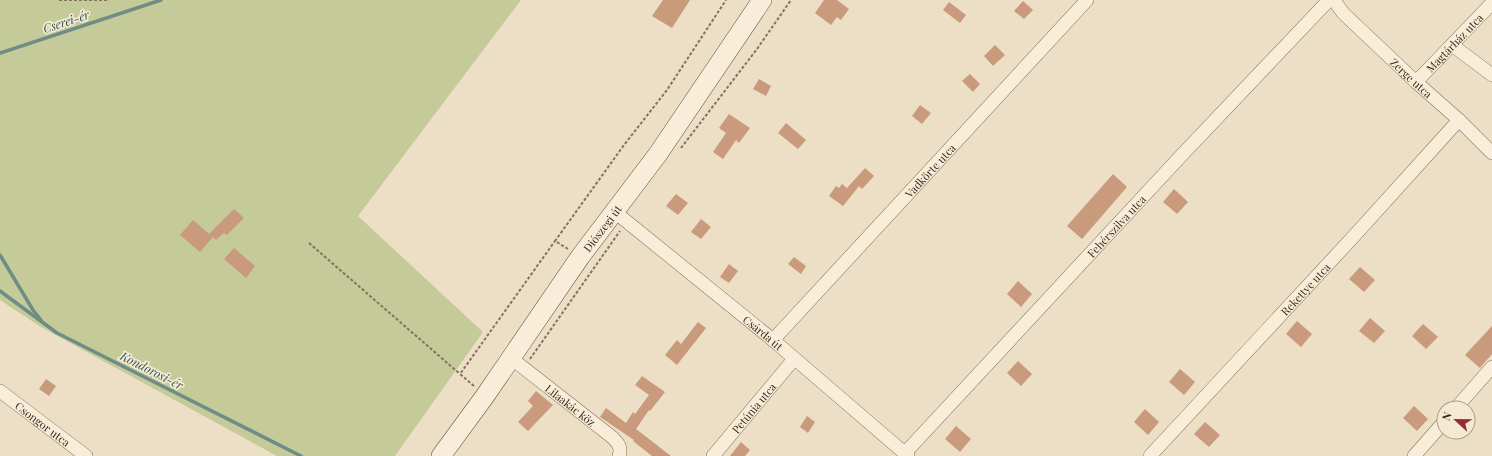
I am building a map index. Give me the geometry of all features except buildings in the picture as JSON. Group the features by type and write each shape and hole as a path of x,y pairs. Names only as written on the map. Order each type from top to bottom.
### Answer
{"main road":[{"name":"Diószegi út","path":"441,456 512,358 580,257 658,154 762,0"}],"street":[{"name":"Vadkörte utca","path":"772,340 1087,0"},
{"name":"Fehérszilva utca","path":"906,454 1179,158 1329,0"},
{"name":"Zerge utca","path":"1334,0 1343,13 1416,82 1459,120 1492,153"},
{"name":"Magtárház utca","path":"1416,82 1492,3"},
{"path":"1452,45 1492,75"},
{"name":"Rekettye utca","path":"1150,456 1354,236 1459,120"},
{"name":"Csárda út","path":"615,212 772,340 906,454"},
{"name":"Lilaakác köz","path":"512,358 612,437 619,444 621,451 619,456"},
{"name":"Petúnia utca","path":"712,456 794,359"},
{"path":"1463,400 1492,367"},
{"name":"Csongor utca","path":"0,392 86,456"},
{"path":"1414,456 1436,431"}],"path":[{"path":"60,0 108,0"},
{"path":"460,374 624,145 667,90 726,0"},
{"path":"555,240 580,257"},
{"path":"309,243 485,396"}],"green space":[{"path":"0,0 521,0 358,216 483,332 395,456 277,456 41,327 0,300"}],"waterway":[{"name":"Cserei-ér","path":"0,53 161,0"},
{"name":"Cserei-ér","path":"0,255 33,310 41,320"},
{"name":"Kondorosi-ér","path":"0,291 57,333 301,456"}]}
